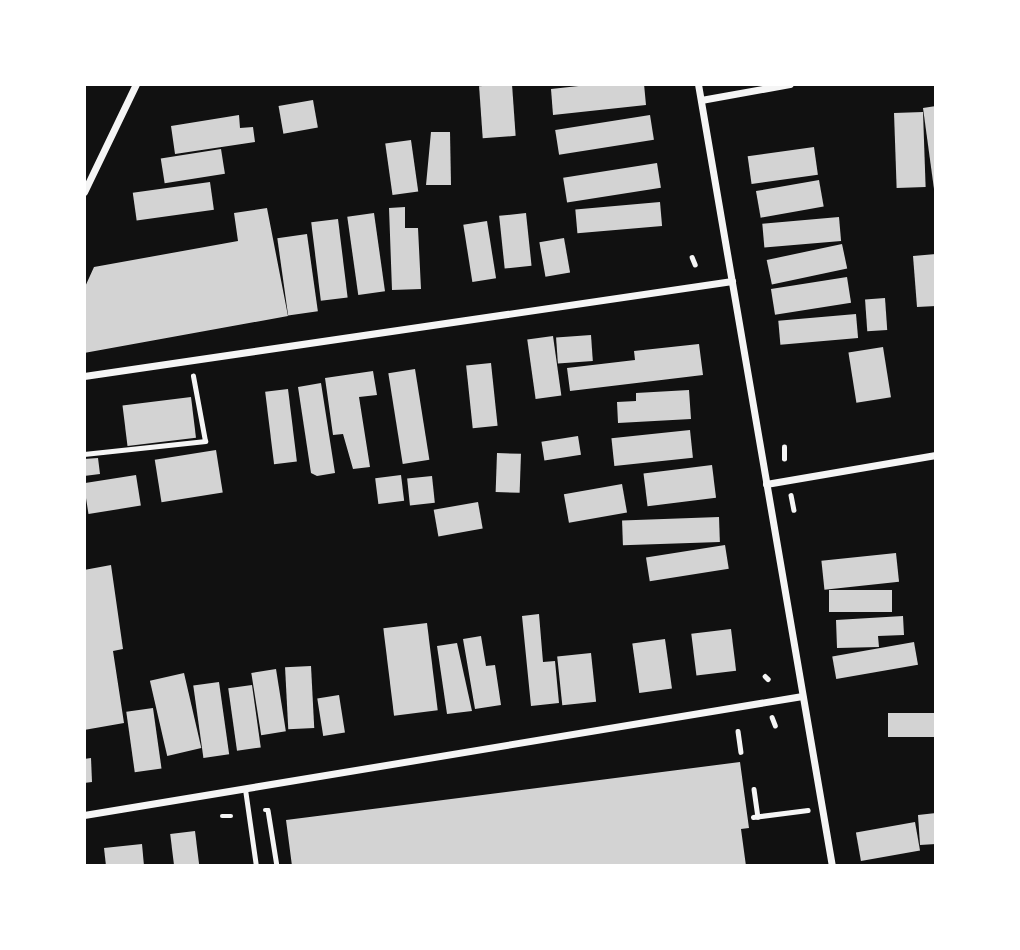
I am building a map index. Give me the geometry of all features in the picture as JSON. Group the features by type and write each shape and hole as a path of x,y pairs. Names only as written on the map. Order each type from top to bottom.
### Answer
{"street":[{"path":"84,192 135,84"},
{"path":"698,84 832,866"},
{"path":"701,100 790,84"},
{"path":"84,376 732,281"},
{"path":"766,484 936,455"},
{"path":"84,815 802,696"}],"lane":[{"path":"245,789 256,866"}],"path":[{"path":"692,257 695,264"},
{"path":"84,454 205,441 194,381"},
{"path":"784,447 784,459"},
{"path":"791,495 794,510"},
{"path":"772,717 775,725"},
{"path":"738,732 741,752"},
{"path":"754,789 756,817 796,811"},
{"path":"265,810 268,810 277,866"},
{"path":"222,816 231,816"}],"building":[{"path":"512,84 516,136 483,138 479,86"},
{"path":"597,84 644,84 646,105 553,115 551,89"},
{"path":"313,100 318,128 283,134 279,106"},
{"path":"936,106 936,189 934,189 923,108"},
{"path":"923,112 926,187 897,188 894,113"},
{"path":"239,115 240,128 253,127 255,142 175,154 171,126"},
{"path":"650,115 654,140 559,155 555,130"},
{"path":"431,132 450,132 451,185 426,185"},
{"path":"411,140 418,191 392,195 385,144"},
{"path":"814,147 818,175 752,184 748,156"},
{"path":"221,149 225,174 165,183 161,159"},
{"path":"657,163 661,188 567,203 563,178"},
{"path":"819,180 824,207 761,218 756,191"},
{"path":"210,182 214,210 137,221 133,193"},
{"path":"660,202 662,226 577,233 575,209"},
{"path":"405,207 405,228 418,228 421,289 392,290 389,208"},
{"path":"267,208 288,316 84,353 84,289 94,267 238,241 234,213"},
{"path":"374,213 385,291 358,295 347,217"},
{"path":"526,213 532,266 505,269 499,216"},
{"path":"839,217 841,241 764,248 762,224"},
{"path":"338,219 348,297 321,301 311,222"},
{"path":"487,221 496,278 472,282 463,225"},
{"path":"307,234 318,311 288,315 277,238"},
{"path":"564,238 570,272 545,277 539,242"},
{"path":"842,244 847,268 772,284 767,260"},
{"path":"936,254 936,306 917,307 913,256"},
{"path":"847,277 851,303 775,315 771,289"},
{"path":"885,298 887,330 867,331 865,299"},
{"path":"856,314 858,338 780,345 778,321"},
{"path":"591,335 593,361 558,363 556,337"},
{"path":"553,336 561,395 536,399 527,340"},
{"path":"699,344 703,375 570,391 567,368 635,360 634,351"},
{"path":"883,347 891,397 856,403 848,352"},
{"path":"491,363 498,426 473,428 466,366"},
{"path":"415,369 429,460 403,464 388,373"},
{"path":"373,371 377,395 359,397 370,467 353,469 343,434 333,435 325,378"},
{"path":"321,383 335,473 317,476 311,473 298,387"},
{"path":"288,389 297,461 274,464 265,392"},
{"path":"689,390 691,419 618,423 617,402 636,401 636,393"},
{"path":"191,397 196,438 128,446 123,405"},
{"path":"690,430 693,458 614,466 611,438"},
{"path":"578,436 581,455 544,461 541,442"},
{"path":"216,450 223,492 161,502 155,460"},
{"path":"497,453 521,454 520,493 496,492"},
{"path":"98,458 100,474 84,476 84,459"},
{"path":"712,465 716,498 648,506 644,473"},
{"path":"136,475 141,506 89,514 84,483"},
{"path":"401,475 404,501 378,504 375,478"},
{"path":"432,476 435,503 410,505 407,479"},
{"path":"622,484 627,513 569,523 564,494"},
{"path":"478,502 483,529 438,536 434,510"},
{"path":"719,517 720,542 623,545 622,520"},
{"path":"725,545 729,569 650,581 646,558"},
{"path":"896,553 899,582 824,590 821,561"},
{"path":"111,565 123,649 113,651 124,723 84,730 84,570"},
{"path":"829,590 892,590 892,612 829,612"},
{"path":"539,614 543,662 555,661 559,703 531,706 522,616"},
{"path":"903,616 904,635 878,636 879,647 837,648 836,620"},
{"path":"427,623 438,710 394,716 383,628"},
{"path":"731,629 736,671 696,676 691,634"},
{"path":"481,636 486,666 495,665 501,705 475,709 463,639"},
{"path":"665,639 672,689 639,693 632,644"},
{"path":"914,642 918,665 836,679 832,656"},
{"path":"457,643 472,711 447,714 437,646"},
{"path":"591,653 596,702 562,705 557,657"},
{"path":"311,666 314,728 288,729 285,667"},
{"path":"276,669 286,731 261,735 251,673"},
{"path":"184,673 201,748 167,756 150,681"},
{"path":"219,682 229,754 203,758 193,686"},
{"path":"252,685 261,747 237,751 228,688"},
{"path":"339,695 345,733 323,736 317,698"},
{"path":"153,708 161,768 135,772 126,712"},
{"path":"888,713 936,713 936,737 888,737"},
{"path":"91,758 92,782 84,783 84,759"},
{"path":"740,762 749,828 741,829 746,866 292,866 286,820"},
{"path":"936,813 936,844 920,845 918,815"},
{"path":"915,822 920,851 861,861 856,832"},
{"path":"195,831 199,866 174,866 170,834"},
{"path":"142,844 144,866 106,866 104,848"}]}
